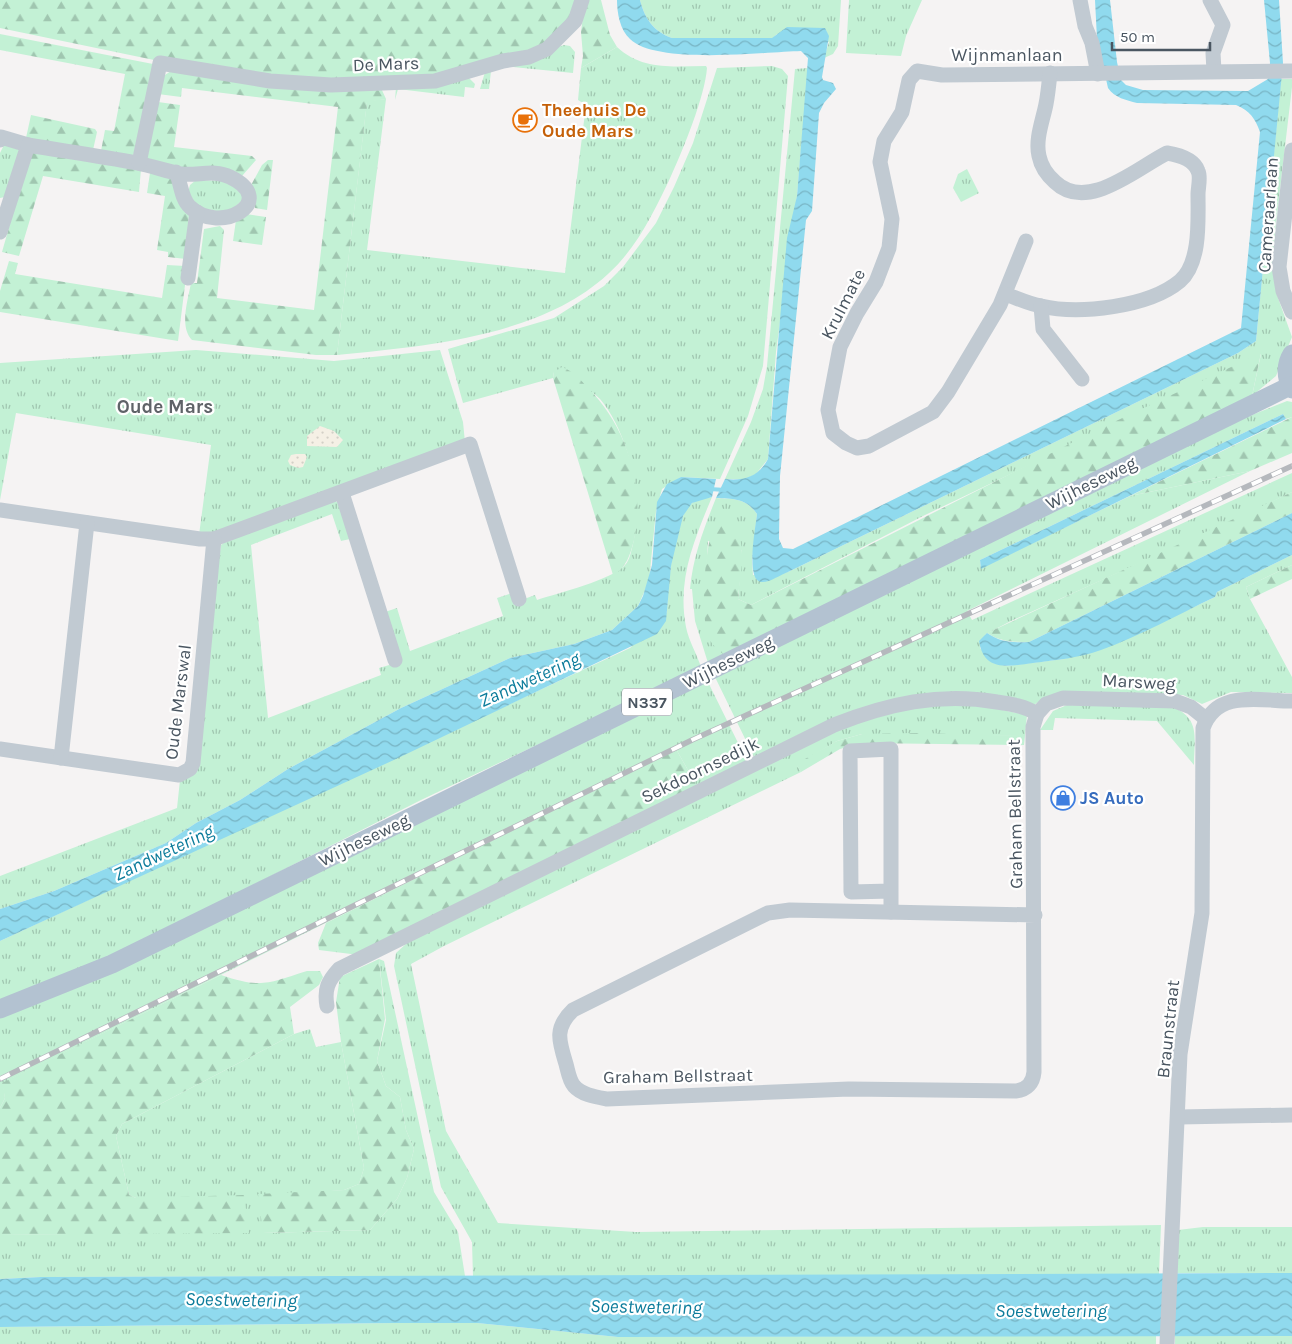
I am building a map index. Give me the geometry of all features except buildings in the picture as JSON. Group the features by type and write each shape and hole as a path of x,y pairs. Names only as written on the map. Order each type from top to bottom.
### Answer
{"main road":[{"name":"N337","path":"1291,387 1287,373 1288,360 1292,354"},
{"name":"Wijheseweg","path":"0,1009 112,964 1291,387"}],"street":[{"name":"De Mars","path":"139,163 160,63 278,82 331,85 435,81 503,61 529,57 547,49 575,21 582,0"},
{"path":"1080,0 1084,26 1092,43 1100,74"},
{"path":"1210,0 1223,24 1213,53 1214,71"},
{"name":"Wijnmanlaan","path":"917,71 942,74 1100,74 1121,72 1290,70"},
{"name":"Krulmate","path":"917,71 909,80 902,112 884,141 880,162 892,219 889,248 876,282 857,312 840,347 828,410 833,433 846,443 857,448 869,446 933,412 948,392 1005,294 1026,241"},
{"path":"1005,294 1041,306 1070,310 1134,303 1160,293 1181,281 1190,265 1200,219 1199,172 1191,162 1180,155 1167,152 1116,183 1085,194 1070,192 1058,186 1047,175 1039,156 1041,122 1046,105 1050,73"},
{"path":"0,140 1,137 28,145 139,163 176,172 224,174 237,181 249,194 247,207 237,215 212,218 197,212 186,202 176,172"},
{"path":"0,232 4,206 28,145"},
{"name":"Cameraarlaan","path":"1292,150 1279,267 1283,291 1292,312"},
{"path":"188,278 197,212"},
{"path":"1041,306 1044,329 1082,379"},
{"path":"0,510 200,539 214,539 470,444 519,599"},
{"path":"342,493 395,660"},
{"path":"61,758 87,523"},
{"name":"Oude Marswal","path":"0,749 179,775 190,769 193,763 214,539"},
{"name":"Marsweg","path":"1037,714 1052,701 1072,698 1175,701 1191,707 1206,719"},
{"name":"Sekdoornsedijk","path":"327,1006 324,992 331,978 339,969 754,764 853,718 893,704 939,699 988,700 1024,708 1037,714"},
{"path":"1206,719 1217,706 1228,701 1238,699 1292,701"},
{"name":"Graham Bellstraat","path":"1035,915 790,910 768,913 573,1010 563,1024 558,1038 574,1086 586,1094 607,1099 849,1089 1021,1091 1030,1086 1034,1077 1035,915 1033,728 1037,714"},
{"name":"Braunstraat","path":"1167,1344 1179,1117 1180,1054 1202,913 1202,739 1206,719"},
{"path":"891,891 851,892 850,751 891,748 891,891 891,912"},
{"path":"1179,1117 1292,1115"}],"green space":[{"path":"0,0 579,0 574,14 541,49 448,75 318,80 154,60 0,28"},
{"path":"585,0 601,0 610,35 617,47 581,68 583,56 581,32"},
{"path":"640,0 841,0 838,46 833,54 824,58 829,42 777,34 773,38 672,38 660,32 651,24 644,13"},
{"path":"849,0 922,0 906,36 901,56 846,53"},
{"path":"0,34 153,64 138,148 132,156 101,151 105,130 114,131 125,74 0,50"},
{"path":"564,45 570,46 575,52 573,73 503,66 491,71 489,89 480,89 485,72"},
{"path":"617,47 627,55 648,64 659,66 706,66 707,68 698,108 671,176 644,228 618,264 580,295 549,312 516,325 480,335 443,342 337,355 367,101 386,99 367,250 565,273 586,105 578,100 581,68"},
{"path":"772,66 782,69 788,76 763,366 748,416 720,479 681,477 662,489 656,511 649,581 638,606 612,630 574,644 510,658 401,708 288,769 240,800 196,823 166,843 54,891 0,909 0,876 177,808 180,780 186,779 221,545 226,541 335,501 339,503 350,539 341,541 332,514 251,545 268,718 381,675 379,668 396,663 385,612 397,608 410,651 503,616 497,598 512,593 516,602 535,595 537,600 597,581 618,571 625,565 630,555 636,526 635,488 632,468 619,431 600,399 585,388 554,372 553,378 463,403 448,349 554,318 604,286 623,267 656,223 693,143 717,68"},
{"path":"808,68 797,196 776,352 768,459 756,474 746,479 725,479 751,422 763,389 767,366 795,69"},
{"path":"171,71 381,88 386,99 367,102 337,355 316,355 192,340 188,335 185,321 191,283 197,283 204,229 220,226 224,230 217,298 314,310 338,107 182,88 181,97 158,94 162,77"},
{"path":"468,77 475,84 474,88 465,87 464,97 398,89 395,100 396,87"},
{"path":"1281,79 1292,79 1292,87 1275,232 1273,266 1277,295 1292,337 1276,376 1252,396 1261,354 923,516 751,605 738,599 742,550 708,541 705,593 724,655 708,663 695,621 692,589 690,589 696,554 716,498 739,500 748,505 757,514 752,561 753,575 788,572 1238,353 1256,341"},
{"path":"158,102 180,105 174,147 252,156 256,160 242,176 190,169 147,159"},
{"path":"31,115 95,129 97,132 93,150 26,138"},
{"path":"4,145 20,150 5,197 0,198 0,153"},
{"path":"35,151 141,169 139,192 43,176 19,256 2,252 29,157"},
{"path":"268,160 273,160 267,210 255,208 250,187 262,165"},
{"path":"967,169 979,193 961,202 953,188 958,174"},
{"path":"150,173 165,174 173,181 189,214 186,259 168,257 168,252 157,250 165,196 147,193"},
{"path":"196,180 229,181 245,198 228,213 198,208 188,192 190,185"},
{"path":"246,214 266,217 262,245 233,241 236,220"},
{"path":"9,261 18,263 15,274 162,298 167,265 185,266 187,269 178,341 0,312 0,291"},
{"path":"196,350 334,361 440,350 463,422 465,442 216,534 199,535 211,445 16,413 0,500 0,363"},
{"path":"1261,353 1252,396 724,655 710,640 705,618 705,570 712,531 723,524 732,528 738,534 741,544 742,567 738,599 751,605 1099,429"},
{"path":"562,367 582,381 601,403 613,420 630,458 635,479 637,520 629,556 622,568 613,575 553,378 554,372"},
{"path":"1287,401 1292,402 1292,417 1286,419 1283,414 980,560 981,568 1130,496 1250,471 967,611 972,620 1292,473 1292,492 1233,521 1011,621 986,634 980,648 993,663 1006,666 1064,659 1120,642 1215,597 1217,592 1292,555 1292,565 1246,587 1250,599 1292,677 1292,693 1231,692 1202,704 1183,695 1066,692 1041,700 1034,705 936,696 754,757 714,675 1229,424"},
{"path":"1292,417 1292,453 1250,471 1130,496"},
{"path":"1292,492 1292,513 1029,642 1002,640 987,633"},
{"path":"712,497 693,545 684,593 686,627 701,667 421,800 93,966 0,1002 0,941 630,648 667,612 673,555 680,524 685,512 693,502"},
{"path":"1292,565 1292,579 1250,599 1246,587"},
{"path":"706,678 747,761 697,786 676,749 3,1083 5,1098 0,1108 0,1017"},
{"path":"914,705 983,706 1027,715 1025,736 862,734 837,741 797,765 801,772 444,946 411,964 446,1131 498,1223 636,1232 1161,1225 1159,1274 473,1277 472,1242 441,1187 394,966 396,953 407,943 859,718"},
{"path":"1067,705 1173,707 1188,717 1192,724 1195,738 1194,765 1157,721 1055,718 1053,730 1040,730 1053,711"},
{"path":"917,733 1025,736 1024,745 863,743 840,749 801,772 796,764 837,741 862,734"},
{"path":"676,749 697,786 359,955 319,950 318,943 326,923"},
{"path":"379,959 384,961 434,1192 458,1232 465,1276 41,1277 0,1279 0,1235 70,1234 136,1198 129,1195 116,1136 122,1124 294,1034 310,1029 316,1047 341,1042 364,1168 359,1184 344,1190 305,1193 263,1233 370,1230 397,1199 407,1178 414,1149 406,1130 400,1097 386,1086 377,1061 386,1020"},
{"path":"379,959 385,1019 377,1061 386,1086 400,1097 406,1130 414,1149 407,1178 397,1199 370,1230 263,1233 258,1194 344,1190 359,1184 364,1168 341,1042 336,1002 340,977"},
{"path":"307,971 320,971 323,977 319,985 290,1007 294,1034 122,1124 116,1136 129,1195 136,1198 244,1195 249,1233 0,1235 0,1108 5,1098 2,1083 221,975 246,982 265,983"},
{"path":"1203,1227 1292,1227 1292,1273 1176,1273 1178,1230"},
{"path":"477,1323 618,1337 1156,1335 1156,1344 0,1344 0,1327"},
{"path":"1175,1336 1292,1336 1292,1344 1175,1344"}],"sand":[{"path":"320,426 334,431 343,440 337,447 307,446 307,436"},
{"path":"305,454 307,457 303,467 298,468 290,465 288,461 291,455"}],"water":[{"path":"617,0 640,0 644,13 651,24 660,32 672,38 772,38 787,27 825,28 829,36 822,77 823,80 833,83 836,89 824,103 819,113 812,211 806,220 780,476 779,539 783,548 793,549 1241,328 1260,132 1258,127 1248,112 1236,105 1137,103 1114,94 1108,88 1097,39 1095,0 1110,0 1117,62 1121,80 1126,85 1143,90 1248,91 1268,79 1270,63 1264,0 1279,0 1283,63 1256,341 1238,353 774,578 761,582 756,579 752,563 757,514 748,505 739,500 716,498 725,479 750,477 760,470 768,459 787,238 797,196 808,58 801,51 711,55 662,52 643,47 630,39 621,26"},
{"path":"1283,414 1286,419 981,569 980,560"},
{"path":"681,477 716,479 712,497 692,503 683,516 671,566 666,621 657,634 396,759 0,941 0,909 54,891 166,843 196,823 240,800 288,769 401,708 510,658 574,644 612,630 638,606 643,596 652,565 657,502 667,484"},
{"path":"1292,513 1292,555 1217,592 1215,597 1130,638 1084,655 1007,666 992,663 982,651 979,641 987,633 1007,641 1029,642"},
{"name":"Soestwetering","path":"1292,1273 1292,1336 618,1337 477,1323 0,1327 0,1279 41,1277"}],"waterway":[{"name":"Zandwetering","path":"710,489 725,490"}],"railway":[{"path":"0,1079 692,740 1292,466"}],"place":[{"name":"Theehuis De Oude Mars","path":"525,120"},
{"name":"JS Auto","path":"1063,798"}],"district":[{"name":"Oude Mars","path":"165,406"}]}
